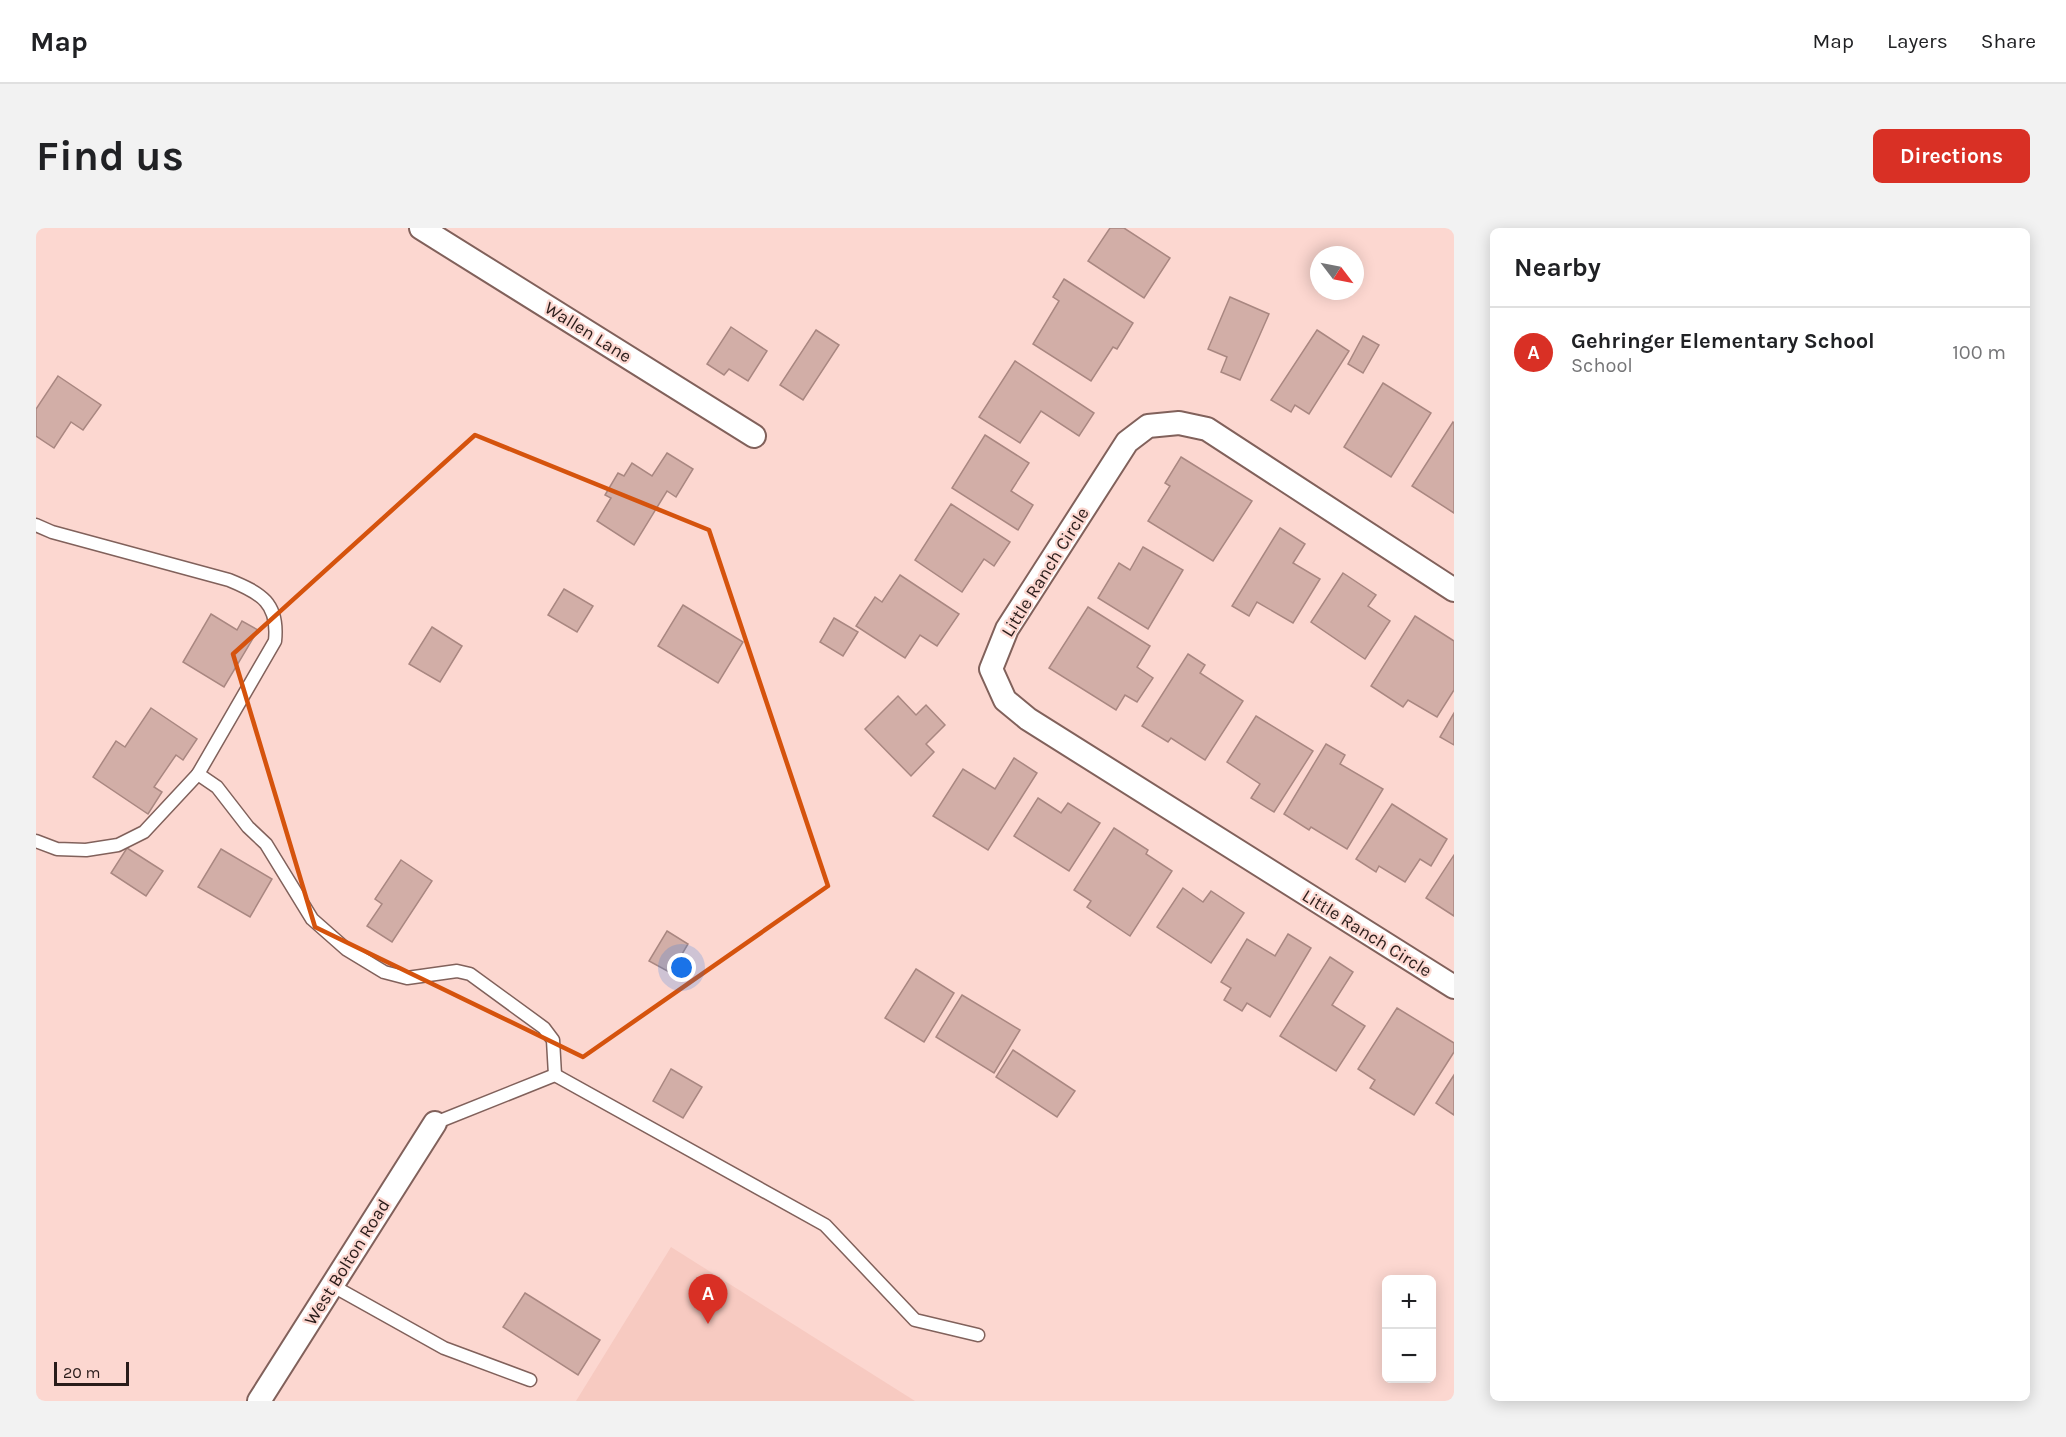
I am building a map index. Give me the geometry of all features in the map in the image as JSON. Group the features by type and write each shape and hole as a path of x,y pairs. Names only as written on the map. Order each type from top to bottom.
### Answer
{"street":[{"name":"Wallen Lane","path":"421,228 754,436"},
{"name":"Little Ranch Circle","path":"1454,590 1208,429 1179,423 1148,426 1127,442 1090,499 1007,629 991,669 1005,699 1028,719 1454,987"},
{"name":"West Bolton Road","path":"260,1401 435,1123"}],"lane":[{"path":"36,525 52,532 229,580 249,588 263,599 274,613 276,630 275,641 198,774 144,832 118,845 86,850 57,849 36,841"},
{"path":"198,774 217,787 248,827 273,853 312,920 346,949 384,972 407,978 457,971 470,974 544,1028 553,1040 555,1075"},
{"path":"435,1123 555,1075"},
{"path":"555,1075 825,1225 915,1320 978,1335"},
{"path":"333,1286 444,1348 530,1380"}],"highlighted area":[{"path":"475,435 709,530 828,886 583,1057 315,927 233,654"}],"shaded area":[{"path":"671,1247 915,1401 576,1401"}],"building":[{"path":"1110,228 1124,228 1170,258 1144,298 1088,261"},
{"path":"1064,279 1133,323 1117,349 1113,347 1091,381 1033,344 1059,301 1053,297"},
{"path":"1230,297 1269,314 1240,380 1221,372 1227,357 1208,349"},
{"path":"731,327 767,351 748,381 729,369 724,375 707,364"},
{"path":"816,330 839,345 803,400 780,385"},
{"path":"1317,330 1349,351 1309,414 1295,405 1291,412 1271,400"},
{"path":"1363,336 1379,345 1363,373 1348,364"},
{"path":"1015,361 1094,413 1079,436 1041,411 1020,443 979,417"},
{"path":"58,376 101,405 83,430 71,422 54,448 36,436 36,409"},
{"path":"1383,383 1431,413 1391,477 1344,447"},
{"path":"1454,423 1454,513 1412,486"},
{"path":"985,435 1029,463 1011,491 1033,505 1018,530 952,488"},
{"path":"667,453 693,469 676,497 667,491 634,545 597,521 611,498 605,495 618,473 624,476 632,463 652,476"},
{"path":"1181,457 1252,501 1213,561 1148,521 1170,486 1165,483"},
{"path":"951,504 1010,542 994,566 984,559 962,592 915,560"},
{"path":"1280,528 1305,544 1293,563 1320,579 1293,623 1257,602 1249,616 1232,606"},
{"path":"1143,547 1183,570 1148,629 1098,598 1119,563 1130,570"},
{"path":"1343,573 1376,595 1368,606 1390,621 1365,659 1311,622"},
{"path":"900,575 959,614 937,646 920,635 905,658 856,626 875,597 882,602"},
{"path":"564,589 593,606 577,632 548,615"},
{"path":"683,605 743,642 718,683 658,646"},
{"path":"1088,607 1150,646 1137,667 1153,678 1137,702 1125,695 1116,710 1049,668"},
{"path":"211,614 237,630 242,621 258,630 224,687 183,662"},
{"path":"1415,616 1454,641 1454,690 1437,717 1408,700 1403,707 1371,686"},
{"path":"834,618 858,632 843,656 820,642"},
{"path":"432,627 462,646 440,682 409,664"},
{"path":"1188,654 1205,665 1200,673 1243,701 1205,760 1171,738 1168,742 1142,726"},
{"path":"898,696 916,715 926,705 945,725 926,744 934,752 911,776 865,729"},
{"path":"151,708 197,739 183,760 176,755 154,787 162,792 148,814 93,777 116,741 125,747"},
{"path":"1454,713 1454,745 1440,737"},
{"path":"1256,716 1313,751 1274,812 1251,798 1260,784 1227,762"},
{"path":"1326,744 1345,755 1340,764 1383,789 1347,849 1311,827 1309,830 1284,814"},
{"path":"1014,758 1037,773 988,850 933,816 963,769 995,789"},
{"path":"1038,798 1061,813 1068,803 1100,823 1069,871 1014,836"},
{"path":"1392,804 1447,839 1431,866 1420,859 1405,882 1379,866 1376,872 1356,859"},
{"path":"1114,828 1148,850 1146,854 1172,871 1130,936 1087,907 1091,901 1074,890"},
{"path":"127,848 163,871 146,896 111,873"},
{"path":"221,849 272,879 250,917 198,887"},
{"path":"1454,855 1454,916 1426,898"},
{"path":"401,860 432,881 392,942 367,926 382,904 375,899"},
{"path":"1183,888 1203,902 1211,891 1244,913 1211,963 1157,927"},
{"path":"667,931 688,944 671,973 649,961"},
{"path":"1288,934 1311,948 1270,1017 1247,1003 1242,1011 1224,1000 1231,988 1221,982 1247,939 1275,956"},
{"path":"1330,957 1353,972 1332,1005 1365,1026 1336,1071 1280,1036"},
{"path":"916,969 954,993 924,1042 885,1018"},
{"path":"962,995 1020,1030 994,1073 936,1037"},
{"path":"1397,1008 1454,1043 1454,1052 1414,1115 1370,1088 1375,1080 1358,1069"},
{"path":"1013,1050 1075,1091 1057,1117 996,1077"},
{"path":"671,1069 702,1087 683,1118 653,1101"},
{"path":"1454,1075 1454,1115 1436,1103"},
{"path":"525,1293 600,1340 578,1375 503,1327"}],"place":[{"name":"Gehringer Elementary School","path":"708,1324"}]}
